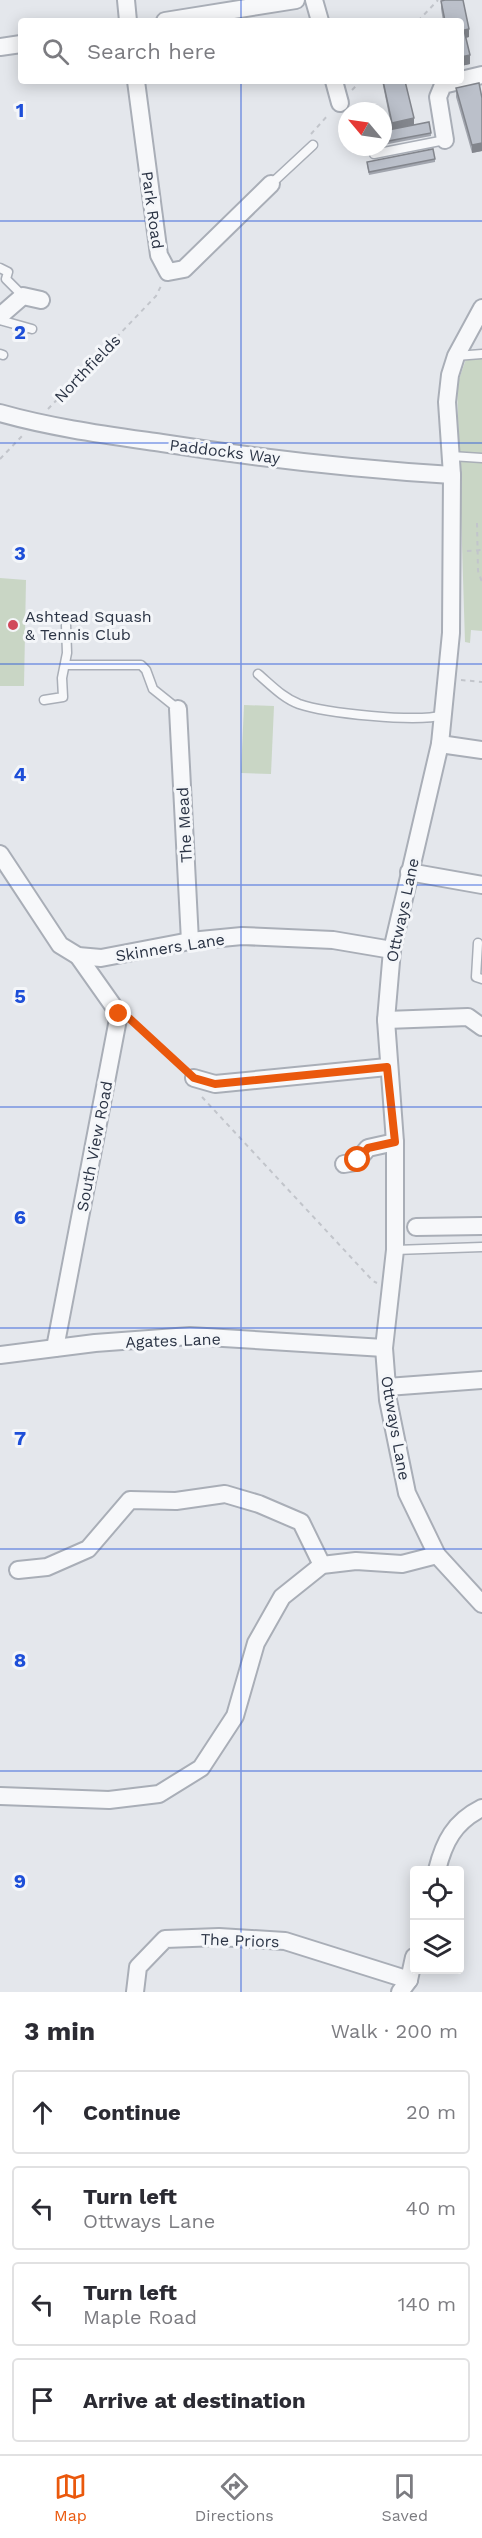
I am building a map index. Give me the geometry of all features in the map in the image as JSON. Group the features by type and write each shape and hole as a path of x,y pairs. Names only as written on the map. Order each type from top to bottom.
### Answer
{"street":[{"path":"126,0 128,18"},
{"path":"186,18 296,0"},
{"path":"314,0 319,18"},
{"path":"0,47 18,44"},
{"path":"464,80 482,75"},
{"name":"Park Road","path":"136,84 159,255 168,272 184,269 271,184"},
{"path":"335,84 340,102"},
{"path":"445,140 438,97 443,86 450,84"},
{"path":"0,318 23,296 40,300"},
{"name":"Ottways Lane","path":"482,308 456,356 447,402 452,475 451,633 447,679 440,744 392,950 386,1020 387,1067 395,1142 395,1251 384,1348 387,1387 407,1493 437,1555 482,1604"},
{"name":"Paddocks Way","path":"0,414 34,423 205,450 387,471 452,475"},
{"name":"The Mead","path":"178,709 190,940"},
{"path":"440,744 482,750"},
{"path":"1,859 60,945 78,956 119,1014"},
{"path":"410,872 482,885"},
{"name":"Skinners Lane","path":"78,956 101,958 190,940 242,936 333,940 392,950"},
{"name":"South View Road","path":"55,1348 119,1014"},
{"path":"386,1020 468,1017 482,1027"},
{"path":"194,1078 215,1084 387,1067"},
{"path":"344,1164 356,1162 368,1148 395,1142"},
{"path":"416,1227 482,1226"},
{"name":"Agates Lane","path":"0,1355 190,1336 384,1348"},
{"path":"387,1387 482,1380"},
{"path":"18,1570 47,1567 88,1549 130,1500 176,1501 225,1494 259,1504 302,1522 322,1565"},
{"path":"0,1796 109,1800 159,1794 201,1768 235,1716 256,1643 282,1597 322,1565 356,1560 402,1564 437,1555"},
{"path":"438,1866 443,1846 453,1829 482,1808"},
{"name":"The Priors","path":"135,1992 138,1967 165,1939 219,1937 285,1941 405,1986"},
{"path":"405,1986 410,1970"}],"lane":[{"path":"392,150 445,140"},
{"path":"271,184 313,145"},
{"path":"0,268 8,272 6,279 23,296"},
{"path":"0,318 32,329"},
{"path":"456,356 482,354"},
{"path":"451,456 482,458"},
{"path":"44,700 63,697 66,625"},
{"path":"66,665 141,664 146,670 153,689 178,709"},
{"path":"258,674 289,699 311,707 404,719 443,716"},
{"path":"478,943 480,962 476,977 482,979"},
{"path":"395,1251 482,1248"}],"path":[{"path":"421,18 438,0"},
{"path":"341,102 358,84"},
{"path":"310,135 338,105"},
{"name":"Northfields","path":"0,459 156,296 168,272"},
{"path":"477,523 478,571 482,582"},
{"path":"477,550 482,550"},
{"path":"447,679 482,682"},
{"path":"119,1014 130,1019 194,1078 197,1092 365,1273 373,1281 391,1287"}],"green space":[{"path":"482,358 482,631 471,630 470,643 465,642 457,385 466,359"},
{"name":"Ashtead Squash & Tennis Club","path":"0,578 26,580 24,686 0,686"},
{"path":"244,705 274,706 271,774 241,773"}],"building":[{"path":"463,0 469,29 464,30 464,18 444,18 441,1"},
{"path":"464,30 470,55 464,56"},
{"path":"479,83 482,98 482,143 472,145 456,88"},
{"path":"384,84 406,84 414,118 392,123 392,102 388,102"},
{"path":"429,122 431,133 392,140 392,129"},
{"path":"433,149 435,159 369,172 367,162"}],"place":[{"name":"Ashtead Squash & Tennis Club","path":"13,625"}],"route":[{"path":"119,1014 130,1019 194,1078 215,1084 387,1067 395,1142 368,1148 358,1160"}]}
